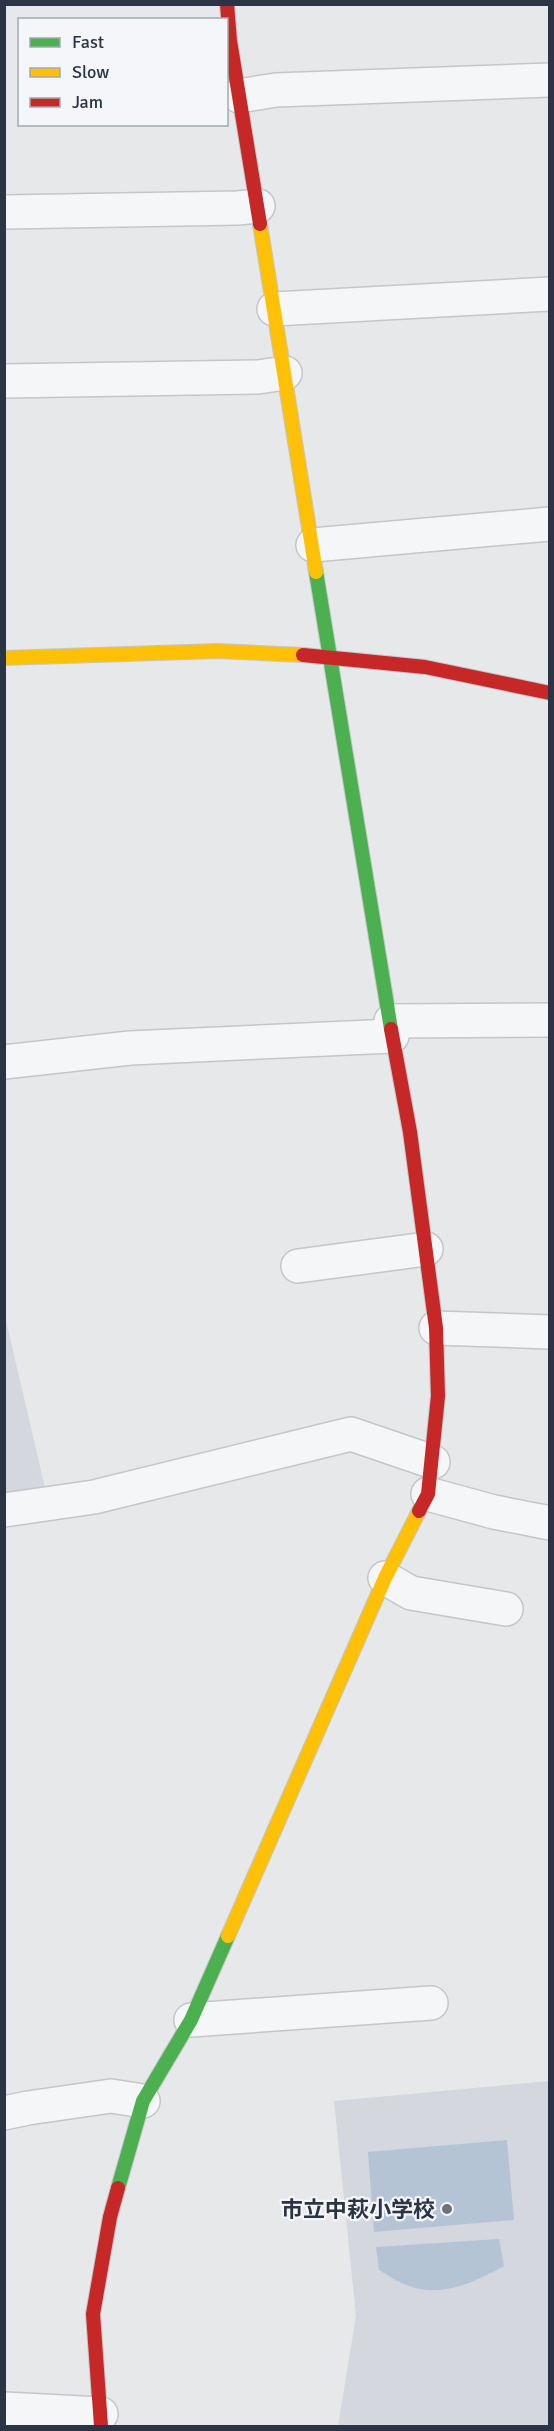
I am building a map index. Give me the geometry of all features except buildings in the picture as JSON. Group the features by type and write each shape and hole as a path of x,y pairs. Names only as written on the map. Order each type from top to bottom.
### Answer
{"street":[{"path":"4,2409 101,2420 93,2314 110,2217 143,2101 191,2020 385,1578 428,1494 433,1462 438,1396 436,1328 411,1132 392,1029 230,40 227,4"},
{"path":"240,96 276,90 549,80"},
{"path":"4,212 258,206"},
{"path":"274,309 549,294"},
{"path":"4,381 258,377 285,373"},
{"path":"313,545 549,524"},
{"path":"4,658 218,651 331,657 425,667 549,693"},
{"path":"4,1062 130,1048 549,1020"},
{"path":"298,1266 426,1249"},
{"path":"436,1328 549,1332"},
{"path":"4,1510 94,1497 351,1434 433,1462"},
{"path":"428,1494 494,1512 549,1523"},
{"path":"385,1578 411,1593 506,1609"},
{"path":"191,2020 430,2003"},
{"path":"4,2113 111,2096 143,2101"}],"shaded area":[{"path":"4,1312 46,1492 4,1501"},
{"name":"市立中萩小学校","path":"549,2081 549,2426 338,2426 356,2316 334,2101"}],"water":[{"path":"507,2140 514,2220 374,2232 368,2152"},
{"path":"499,2239 504,2266 470,2283 446,2289 421,2289 402,2283 379,2270 376,2247"}],"traffic: fast":[{"path":"316,572 391,1029"},
{"path":"118,2188 143,2101 191,2020 228,1936"}],"traffic: slow":[{"path":"260,224 316,572"},
{"path":"4,658 218,651 303,655"},
{"path":"228,1936 385,1578 419,1511"}],"traffic: jam":[{"path":"227,4 230,41 260,224"},
{"path":"303,655 425,667 550,693"},
{"path":"391,1029 410,1132 436,1328 438,1396 428,1494 419,1511"},
{"path":"101,2426 93,2314 110,2217 118,2188"}],"place":[{"name":"市立中萩小学校","path":"447,2209"}]}
